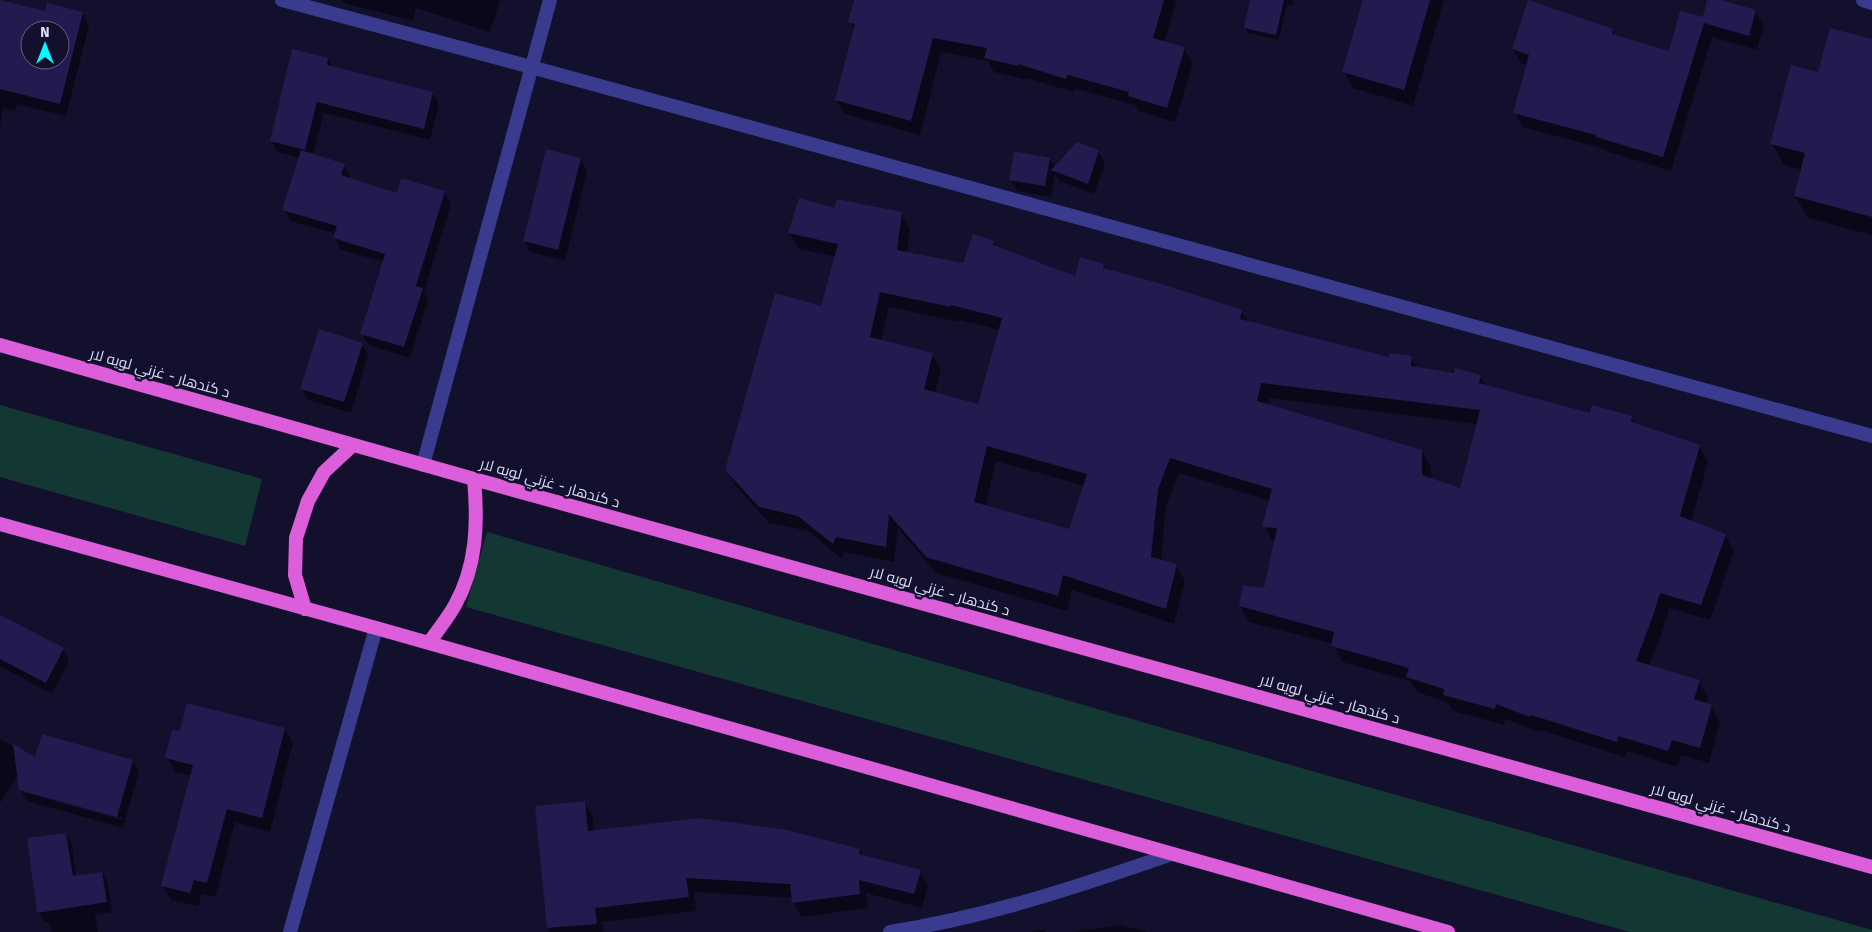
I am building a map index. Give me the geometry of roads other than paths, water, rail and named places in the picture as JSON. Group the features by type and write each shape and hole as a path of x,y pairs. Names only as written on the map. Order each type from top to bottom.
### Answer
{"highway":[{"name":"د کندهار - غزني لويه لار","path":"0,345 423,465 1872,866"},
{"path":"305,609 295,575 296,538 308,501 324,472 353,445"},
{"path":"429,643 456,605 473,561 477,514 474,479"},
{"path":"0,524 376,628 1448,932"}],"street":[{"path":"282,0 1872,436"},
{"path":"423,465 550,0"},
{"path":"1863,0 1872,3"},
{"path":"290,932 376,628"},
{"path":"890,932 927,929 1064,891 1172,854"}]}
